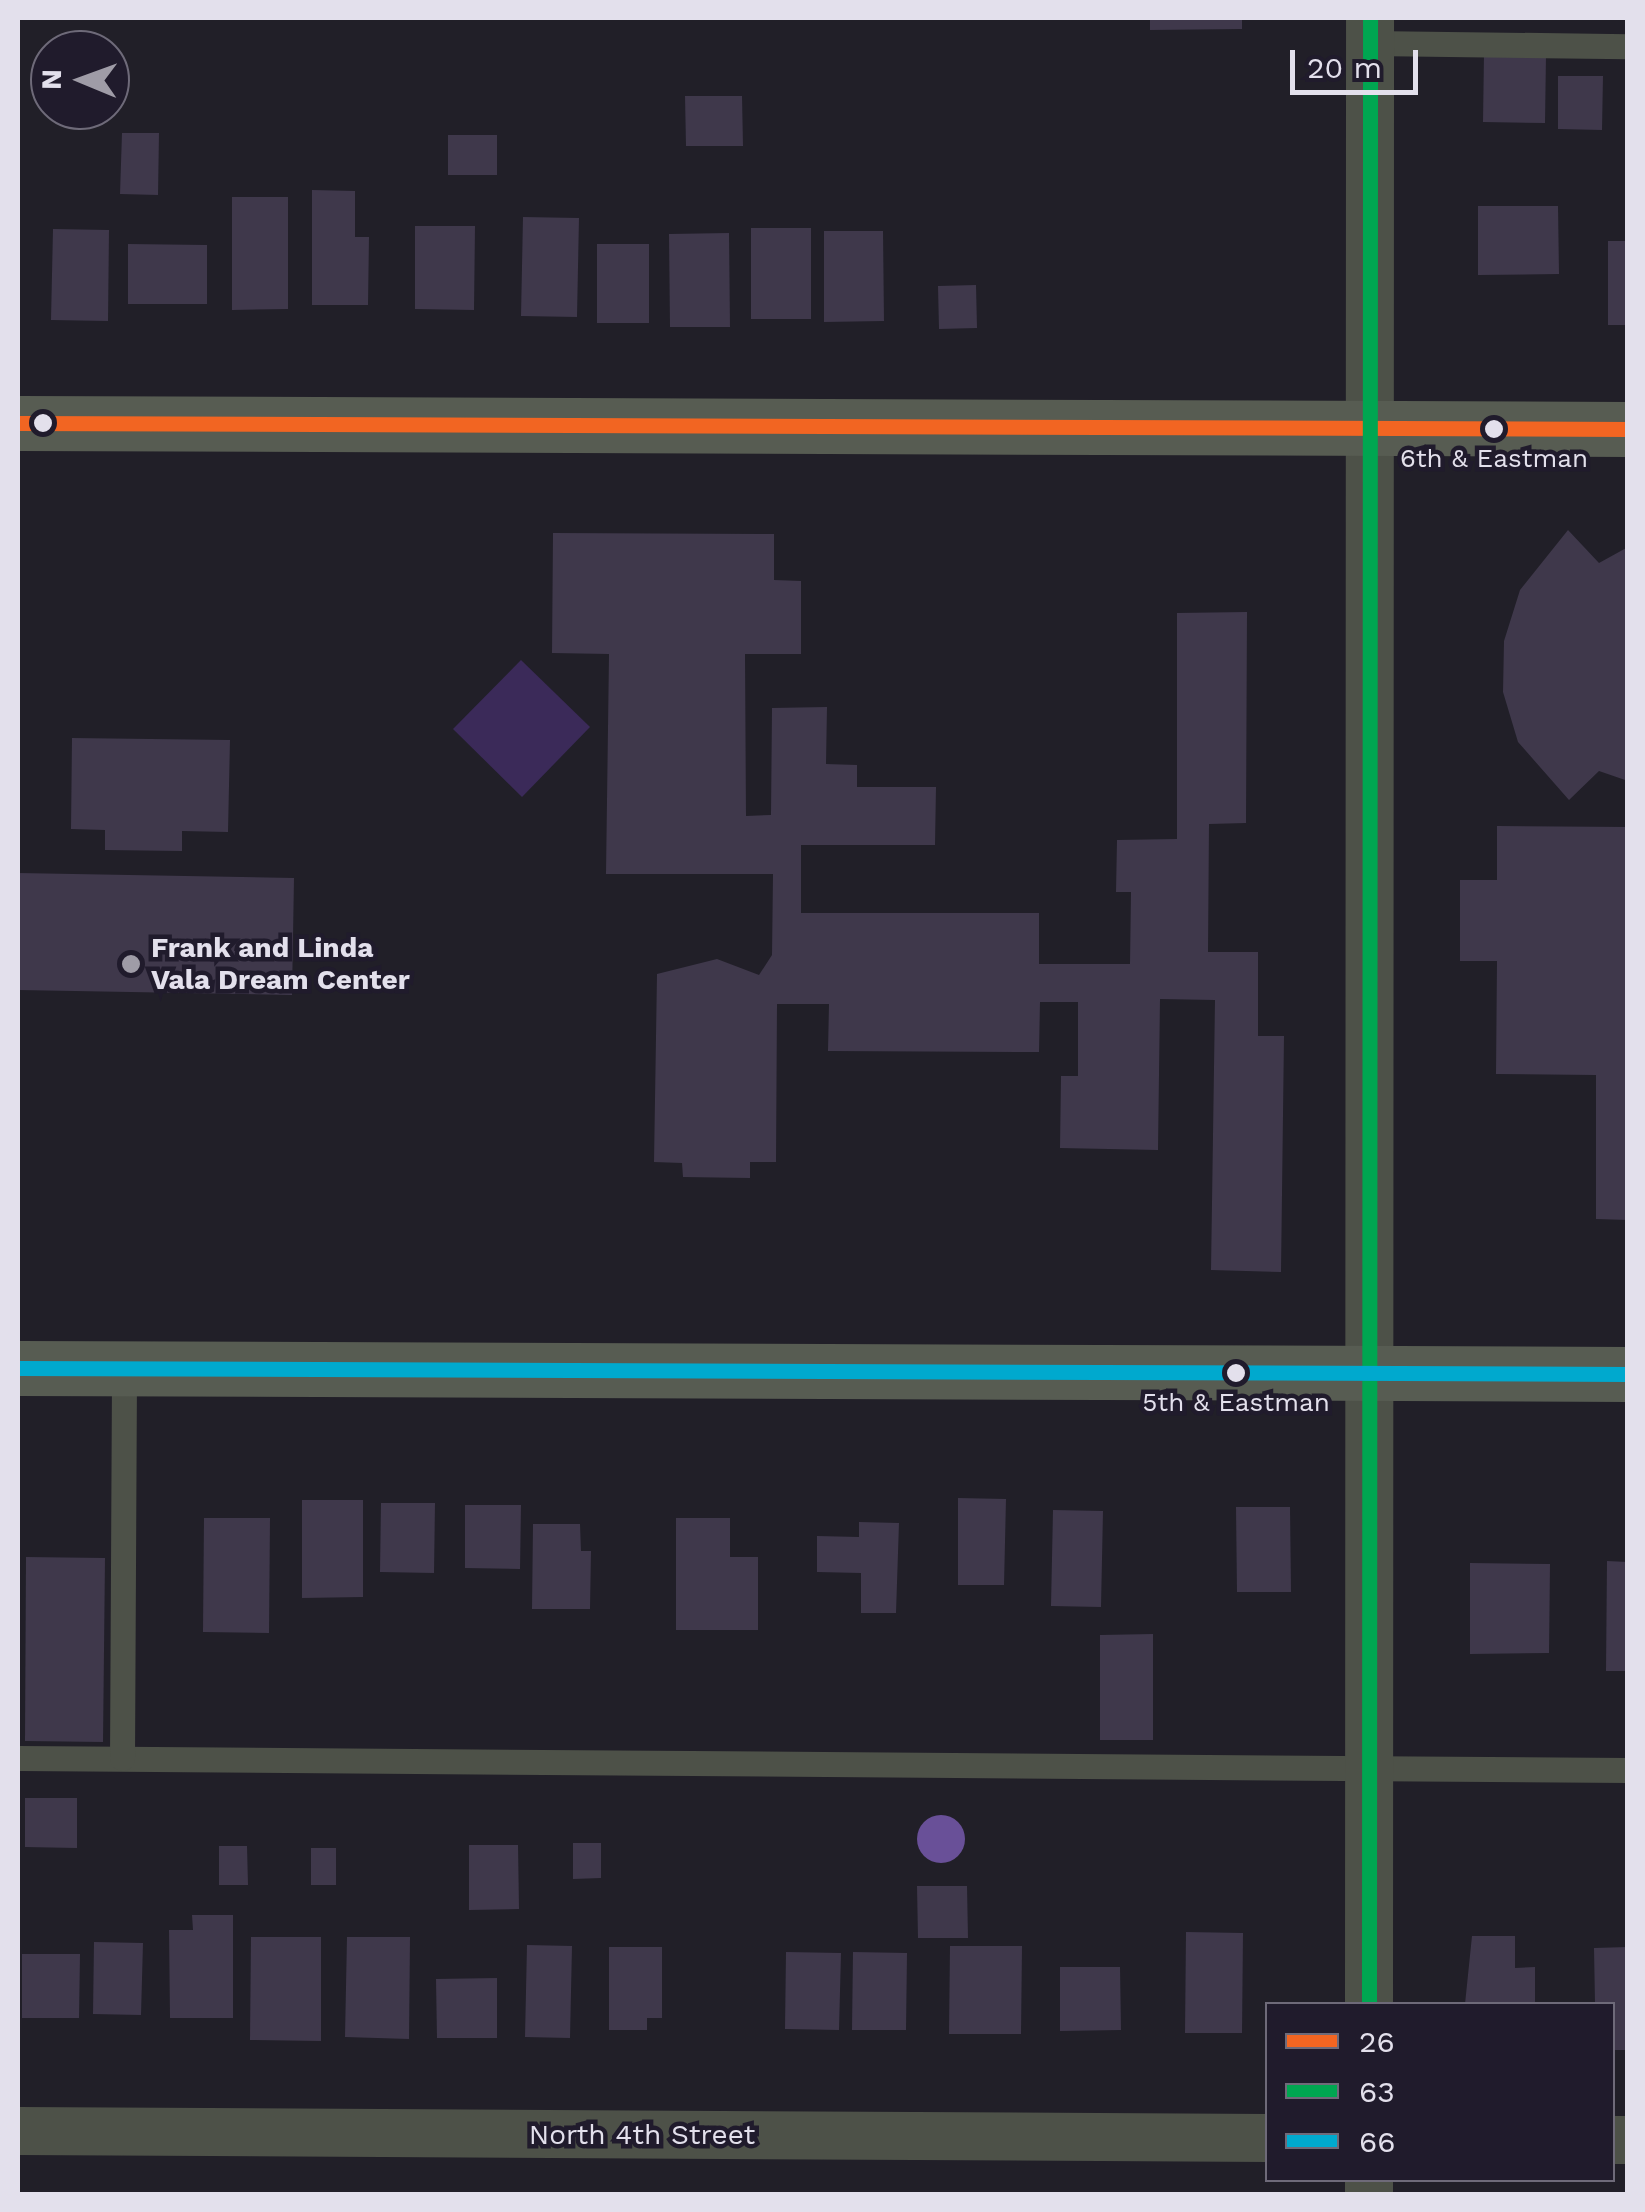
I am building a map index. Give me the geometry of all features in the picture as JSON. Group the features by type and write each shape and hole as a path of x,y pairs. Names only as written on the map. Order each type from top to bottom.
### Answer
{"main road":[{"path":"18,423 1372,425 1628,429"},
{"path":"18,1368 1628,1374"}],"street":[{"path":"1370,30 1374,1372 1370,2002"},
{"name":"North 4th Street","path":"18,2131 1265,2138"}],"lane":[{"path":"1370,30 1628,46"},
{"path":"122,1758 124,1369"},
{"path":"18,1758 1372,1764 1628,1770"}],"shaded area":[{"path":"521,660 590,727 522,797 453,729"},
{"path":"941,1815 958,1822 965,1839 958,1856 941,1863 924,1856 917,1839 924,1822"}],"building":[{"path":"1150,18 1242,18 1242,29 1150,30"},
{"path":"1484,54 1546,55 1545,123 1483,122"},
{"path":"1558,76 1603,76 1602,130 1558,129"},
{"path":"685,96 742,96 743,146 686,146"},
{"path":"122,133 159,133 158,195 120,194"},
{"path":"448,135 497,135 497,175 448,175"},
{"path":"312,190 355,191 355,237 369,237 368,305 312,305"},
{"path":"232,197 288,197 288,309 232,310"},
{"path":"1478,206 1558,206 1559,274 1478,275"},
{"path":"523,217 579,218 577,317 521,316"},
{"path":"415,226 475,226 474,310 415,309"},
{"path":"751,228 811,228 811,319 751,319"},
{"path":"53,229 109,230 108,321 51,320"},
{"path":"824,231 883,231 884,321 824,322"},
{"path":"729,233 730,327 670,327 669,234"},
{"path":"1608,241 1628,241 1628,325 1608,325"},
{"path":"128,244 207,245 207,304 128,304"},
{"path":"597,244 649,244 649,323 597,323"},
{"path":"976,285 977,328 939,329 938,286"},
{"path":"1568,530 1599,563 1628,547 1628,781 1599,771 1569,800 1518,742 1503,692 1504,641 1520,590"},
{"path":"553,533 774,534 774,580 801,581 801,654 745,654 746,816 771,815 772,708 827,707 826,764 857,765 857,787 936,787 935,845 801,845 801,913 1039,913 1039,964 1130,964 1131,892 1116,892 1117,840 1177,839 1177,613 1247,612 1246,823 1209,824 1208,952 1258,952 1258,1036 1284,1036 1281,1272 1211,1270 1215,1000 1160,999 1158,1150 1060,1148 1061,1076 1078,1076 1078,1002 1040,1002 1039,1052 828,1051 829,1004 777,1004 776,1162 750,1162 750,1178 683,1177 682,1163 654,1162 657,974 717,959 759,975 772,955 773,874 606,874 609,654 552,653"},
{"path":"72,738 230,740 228,832 182,831 182,851 105,850 105,830 71,829"},
{"path":"1497,826 1628,827 1628,1220 1596,1219 1596,1075 1496,1074 1497,961 1460,961 1460,880 1497,880"},
{"path":"18,873 294,878 292,995 18,990"},
{"path":"958,1498 1006,1499 1004,1585 958,1585"},
{"path":"302,1500 363,1500 363,1597 302,1598"},
{"path":"381,1503 435,1503 434,1573 380,1572"},
{"path":"465,1505 521,1505 520,1569 465,1568"},
{"path":"1236,1507 1290,1507 1291,1592 1237,1592"},
{"path":"1053,1510 1103,1511 1101,1607 1051,1606"},
{"path":"204,1518 270,1518 269,1633 203,1632"},
{"path":"676,1518 730,1518 730,1557 758,1557 758,1630 676,1630"},
{"path":"859,1522 899,1523 896,1613 861,1613 861,1573 817,1572 817,1536 859,1537"},
{"path":"533,1524 580,1524 581,1551 591,1551 590,1609 532,1609"},
{"path":"26,1557 105,1558 103,1742 25,1741"},
{"path":"1607,1561 1628,1562 1628,1671 1606,1671"},
{"path":"1470,1563 1550,1564 1549,1653 1470,1654"},
{"path":"1153,1634 1153,1740 1100,1740 1100,1635"},
{"path":"25,1798 77,1798 77,1848 25,1847"},
{"path":"573,1843 601,1843 601,1878 573,1879"},
{"path":"469,1845 518,1845 519,1909 469,1910"},
{"path":"219,1846 247,1846 248,1885 219,1885"},
{"path":"311,1848 336,1848 336,1885 311,1885"},
{"path":"917,1886 967,1886 968,1938 918,1938"},
{"path":"192,1915 233,1915 233,2018 170,2018 169,1930 193,1930"},
{"path":"1186,1932 1243,1933 1242,2033 1185,2033"},
{"path":"1472,1936 1515,1936 1515,1968 1535,1967 1535,2002 1465,2002"},
{"path":"251,1937 321,1937 321,2041 250,2040"},
{"path":"347,1937 410,1937 409,2039 345,2037"},
{"path":"94,1942 143,1943 141,2015 93,2014"},
{"path":"527,1945 572,1946 570,2038 525,2037"},
{"path":"950,1946 1022,1946 1021,2034 949,2034"},
{"path":"609,1947 662,1947 662,2018 647,2018 647,2030 609,2030"},
{"path":"1628,1947 1628,2050 1615,2050 1615,2002 1595,2002 1594,1948"},
{"path":"786,1952 841,1953 839,2030 785,2029"},
{"path":"853,1952 907,1953 906,2030 852,2030"},
{"path":"22,1954 80,1954 79,2018 22,2018"},
{"path":"1060,1967 1120,1967 1121,2030 1060,2031"},
{"path":"497,1978 497,2038 437,2038 436,1979"}],"transit line":[{"name":"63","path":"1369,2002 1370,18"},
{"name":"26","path":"18,423 1628,429"},
{"name":"66","path":"18,1368 1628,1374"}],"place":[{"name":"6th & Eastman","path":"1494,429"},
{"name":"Frank and Linda Vala Dream Center","path":"131,964"},
{"name":"5th & Eastman","path":"1236,1373"}]}
